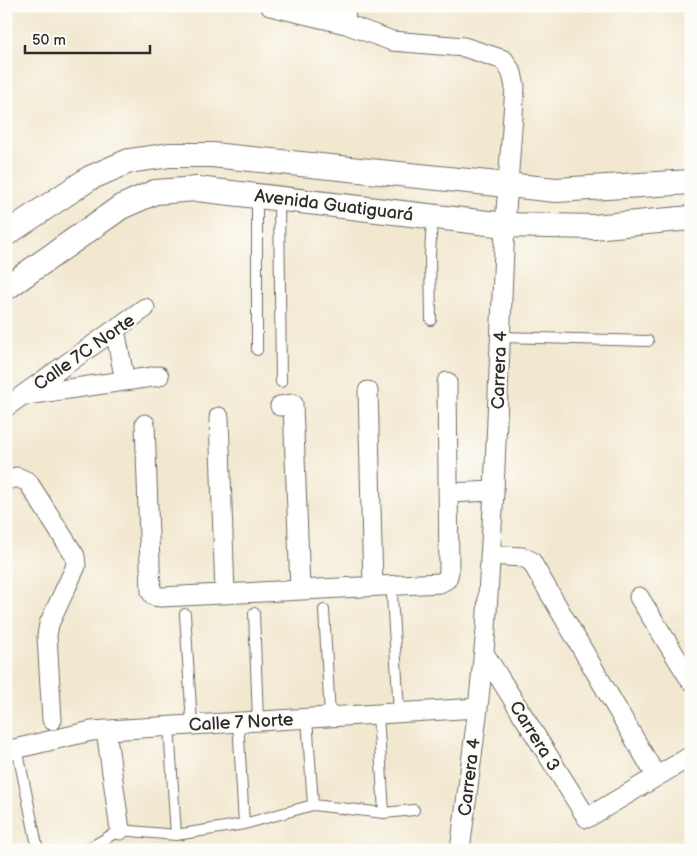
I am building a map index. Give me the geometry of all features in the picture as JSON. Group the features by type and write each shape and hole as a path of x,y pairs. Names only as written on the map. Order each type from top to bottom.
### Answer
{"street":[{"name":"Carrera 4","path":"270,6 345,15 392,40 464,47 504,60 512,73 515,87 505,225 486,630 460,850"},
{"name":"Avenida Guatiguará","path":"6,234 90,178 129,161 170,155 212,156 556,190 691,182"},
{"name":"Avenida Guatiguará","path":"6,288 121,207 155,192 197,189 505,225 593,227 691,218"},
{"name":"Calle 7C Norte","path":"6,407 145,308"},
{"path":"115,330 125,381"},
{"name":"Calle 7C Norte","path":"22,395 159,376"},
{"path":"145,424 151,592 154,596 440,583 447,579 449,572 447,382"},
{"path":"368,391 373,586"},
{"path":"280,406 293,404 300,590"},
{"path":"219,417 225,594"},
{"path":"6,480 18,477 28,482 75,556 76,566 49,624 47,636 52,720"},
{"path":"448,493 494,491"},
{"path":"490,555 522,557 531,561 656,776 691,756"},
{"path":"639,597 691,681"},
{"name":"Carrera 3","path":"484,653 587,818 656,776"},
{"name":"Calle 7 Norte","path":"12,750 91,731 478,708"},
{"path":"106,730 120,830"}],"lane":[{"path":"256,350 268,198"},
{"path":"268,198 281,382"},
{"path":"431,320 430,256 432,217"},
{"path":"500,337 648,341"},
{"path":"392,595 399,712"},
{"path":"324,610 330,716"},
{"path":"185,614 192,724"},
{"path":"254,614 258,720"},
{"path":"378,714 384,813"},
{"path":"307,718 312,806"},
{"path":"238,722 244,824"},
{"path":"169,726 176,835"},
{"path":"12,750 38,850"},
{"path":"86,850 120,830 176,835 244,824 312,806 384,813 414,810"}]}
